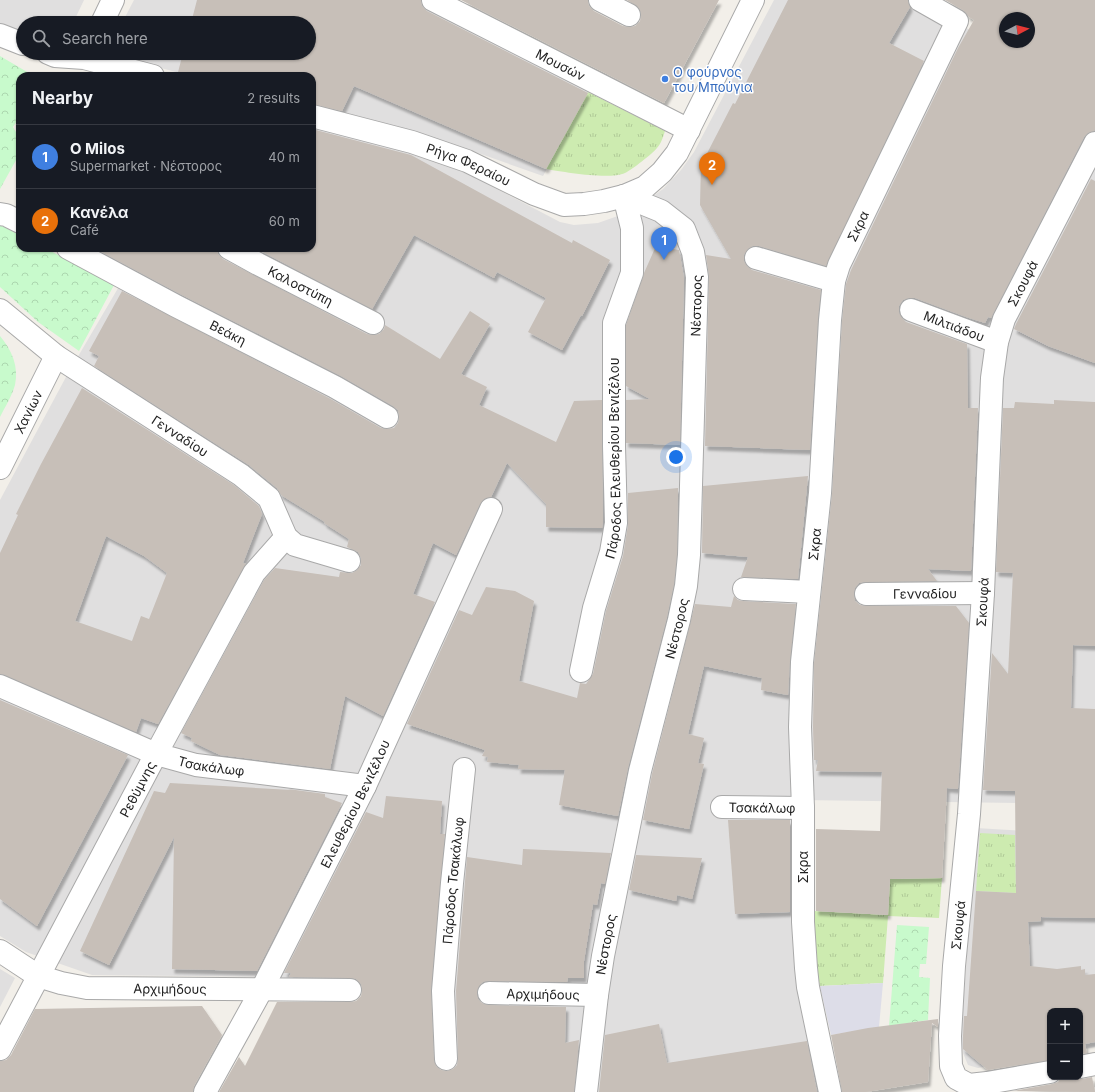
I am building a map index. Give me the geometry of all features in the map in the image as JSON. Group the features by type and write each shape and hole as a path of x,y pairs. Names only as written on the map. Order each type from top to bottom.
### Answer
{"street":[{"path":"105,16 113,0"},
{"name":"Μουσών","path":"433,0 689,130"},
{"path":"600,0 629,15"},
{"path":"624,196 645,187 662,172 677,153 754,0"},
{"name":"Σκρα","path":"830,1092 815,1023 806,968 803,922 803,808 800,727 802,662 820,492 830,320 834,281 839,265 957,21 920,0"},
{"path":"0,35 16,41"},
{"path":"82,62 133,72"},
{"name":"Ρήγα Φεραίου","path":"316,117 412,142 467,161 534,194 564,205 584,204 624,196"},
{"name":"Σκουφά","path":"1047,1073 974,1085 966,1084 959,1080 952,1069 950,1036 954,966 969,814 983,594 992,378 997,342 1004,319 1095,143"},
{"name":"Πάροδος Ελευθερίου Βενιζέλου","path":"581,671 594,608 611,552 616,523 614,446 614,323 632,273 633,245 632,228 624,196"},
{"name":"Νέστορος","path":"586,1092 596,995 602,956 640,771 680,620 686,586 689,555 697,277 693,252 684,229 661,211 624,196"},
{"name":"Βεάκη","path":"75,252 176,306 334,387 387,417"},
{"name":"Καλοστύπη","path":"236,252 373,323"},
{"path":"756,258 834,281"},
{"name":"Γενναδίου","path":"0,310 56,356 241,475 269,498 286,537"},
{"name":"Μιλτιάδου","path":"911,310 997,342"},
{"name":"Χανίων","path":"0,468 56,356"},
{"name":"Ελευθερίου Βενιζέλου","path":"205,1092 262,989 365,786 492,509"},
{"path":"286,537 295,545 349,561"},
{"name":"Ρεθύμνης","path":"0,1049 156,754 254,573 286,537"},
{"path":"744,589 809,592"},
{"name":"Γενναδίου","path":"866,594 983,594"},
{"name":"Τσακάλωφ","path":"0,686 156,754 196,765 365,786"},
{"name":"Πάροδος Τσακάλωφ","path":"446,1059 443,991 452,883 464,769"},
{"name":"Τσακάλωφ","path":"722,807 803,808"},
{"name":"Αρχιμήδους","path":"0,951 38,976 61,983 87,988 350,990"},
{"name":"Αρχιμήδους","path":"489,993 596,995"},
{"path":"1083,1066 1095,1064"}],"shaded area":[{"path":"0,0 84,0 76,16 16,16 16,32 0,25"},
{"path":"134,0 423,0 591,87 543,176 444,141 316,108 316,72 176,72 129,60 316,60 316,16 126,16"},
{"path":"774,0 917,0 999,47 999,48 1002,48 1095,101 1095,804 800,800 801,970 818,1092 450,1092 441,987 281,985 281,977 92,975 26,952 0,936 0,500 66,377 124,278 84,252 316,252 316,123 409,149 474,177 560,222 574,225 598,223 632,211 663,189 681,170 694,152"},
{"path":"976,828 1095,835 1095,1047 1083,1049 1083,1008 1047,1008 1047,1056 978,1068 968,1065 963,1053 961,1036"},
{"path":"0,969 15,978 0,1007"},
{"path":"883,983 879,1027 831,1035 820,986"}],"green space":[{"path":"0,56 27,72 16,72 16,122 13,127 16,132 16,160 0,189"},
{"path":"588,92 665,131 661,142 655,151 625,173 618,175 598,176 546,169"},
{"path":"0,225 16,233 16,252 52,252 114,285 79,351 38,322 0,287"},
{"path":"0,336 14,359 16,378 14,389 0,417"},
{"path":"980,833 1015,835 1016,893 976,891"},
{"path":"942,878 939,918 888,916 883,983 820,986 816,965 814,911 888,915 890,879"},
{"path":"897,925 929,927 926,964 920,964 919,977 930,978 928,1020 889,1026"}],"building":[{"path":"197,0 421,0 422,6 427,11 588,93 546,169 354,86 342,111 316,105 316,72 178,72 181,60 316,60 316,16 193,16"},
{"path":"461,0 588,0 589,6 594,11 623,26 629,27 635,26 640,21 641,14 639,8 627,0 719,0 664,103"},
{"path":"788,0 908,0 910,7 889,43 924,61 826,266 759,246 753,246 748,249 744,255 744,261 752,270 821,290 810,450 705,446 709,277 706,255 731,259 700,205 701,165 733,103 735,104"},
{"path":"945,0 1095,0 1095,129 1084,137 991,318 988,317 985,323 915,298 903,300 899,306 899,312 906,322 967,344 968,408 978,408 971,571 928,569 937,581 859,583 855,588 854,594 855,601 860,605 866,606 956,606 969,623 958,789 947,788 942,878 890,879 888,915 816,911 816,829 880,831 882,772 816,771 818,760 814,760 814,663 832,494 842,321 846,284 851,270 958,48 974,20 963,10"},
{"path":"316,130 411,155 572,243 573,240 610,260 582,316 581,315 562,350 528,332 546,298 497,272 494,278 414,235 372,309 263,252 316,252"},
{"path":"1091,179 1095,181 1095,363 1048,346 1014,329"},
{"path":"656,246 679,250 684,278 680,445 626,443 626,400 650,399 626,386 626,325 644,273"},
{"path":"101,252 218,252 223,259 367,334 379,334 384,329 385,325 440,359 470,311 490,324 461,374 487,387 479,405 556,442 574,401 602,400 602,528 546,527 546,504 507,463 491,497 484,499 480,504 456,555 433,543 413,594 435,602 383,716 345,696 330,769 220,755 191,741 192,738 181,733 264,580 275,568 339,577 340,572 352,573 361,565 361,558 358,552 347,547 349,539 324,523 325,522 281,495 277,488 249,465 94,366 99,356 89,351 122,291 329,398 381,428 394,428 398,423 398,410 341,376"},
{"path":"82,388 234,485 259,506 262,514 243,563 246,564 158,724 141,718 136,732 0,674 0,553 18,515 16,514","holes":["106,536 144,556 167,573 149,619 141,616 132,641 75,621"]},
{"path":"1054,400 1095,402 1095,646 1073,645 1071,708 1095,709 1095,918 1041,917 1041,921 1028,922 1030,966 1057,969 1081,966 1081,970 1085,969 1085,975 1095,974 1095,1042 1085,1044 1087,1053 1083,1054 1083,1008 1047,1008 1047,1060 988,1070 963,1049 963,1036 964,1016 967,1016 976,891 1016,893 1015,791 983,790 992,653 1008,674 1013,573 996,572 1003,408 1014,408 1015,402 1054,404"},
{"path":"808,476 798,579 741,577 748,557 702,553 703,486"},
{"path":"678,488 677,554 674,584 667,617 628,768 618,816 559,805 565,770 518,769 519,765 487,762 488,757 482,756 485,750 407,724 459,610 472,615 486,587 515,591 534,601 519,681 577,698 580,683 586,684 593,674 606,611 623,556 628,525 628,493"},
{"path":"734,596 738,600 743,601 796,604 788,695 761,690 762,678 704,666 688,734 704,738 698,763 704,764 689,829 643,820 652,774 695,604 731,607"},
{"path":"0,700 128,755 37,926 0,899"},
{"path":"170,783 291,790 288,789 325,794 325,797 342,803 257,971 172,969 174,837 109,965 80,951 154,791 165,793"},
{"path":"386,796 442,801 440,834 445,834 431,991 434,1060 436,1066 441,1070 447,1071 453,1069 457,1065 458,1059 456,991 467,857 522,865 523,849 611,853 605,884 601,883 597,905 593,904 584,961 584,978 568,978 567,982 489,981 483,982 479,986 477,992 478,999 482,1003 488,1005 566,1007 565,1043 579,1040 574,1092 219,1092 239,1057 245,1066 277,1002 350,1002 356,1001 361,996 361,984 356,979 289,977 291,973 284,973 366,812 383,818"},
{"path":"728,820 790,820 790,912 735,914"},
{"path":"636,855 702,858 692,899 677,895 676,901 629,890"},
{"path":"202,1006 222,1035 194,1086 193,1092 0,1092 0,1061 6,1060 11,1055 35,1009"},
{"path":"938,1019 938,1027 932,1023 928,1082 866,1092 842,1092 831,1035 868,1028"},
{"path":"659,1024 667,1063 807,1041 817,1092 599,1092 605,1035"},
{"path":"1092,1077 1095,1092 1013,1091 1052,1084 1059,1080 1083,1080"}],"place":[{"name":"Ο φούρνος του Μπούγια","path":"665,79"},
{"name":"Κανέλα","path":"712,185"},
{"name":"O Milos","path":"664,260"}]}
